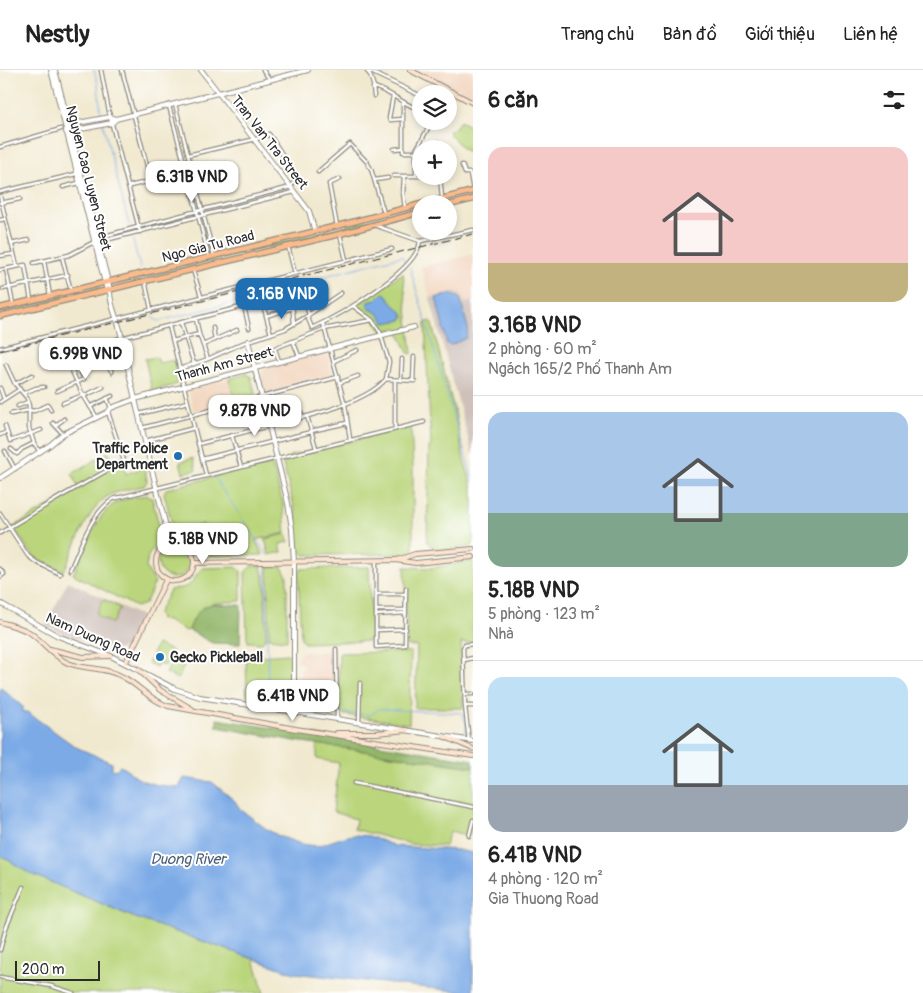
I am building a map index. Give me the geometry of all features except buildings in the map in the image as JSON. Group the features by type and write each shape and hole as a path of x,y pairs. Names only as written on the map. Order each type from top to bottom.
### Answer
{"main road":[{"path":"410,70 436,85"},
{"path":"457,96 473,103"},
{"name":"Ngo Gia Tu Road","path":"454,195 473,190"},
{"path":"457,203 473,199"},
{"name":"Ngo Gia Tu Road","path":"0,308 315,232 412,206"},
{"name":"Ngo Gia Tu Road","path":"0,316 109,292 144,281 340,234 412,214"},
{"path":"170,543 180,544 188,548 193,555 194,563 191,572 184,579 175,582 166,580 158,572 155,560 161,549 170,543"},
{"path":"395,560 415,554 473,549"},
{"path":"194,563 395,560 416,563 473,557"},
{"path":"126,662 166,580"},
{"path":"0,622 26,630 68,663 119,674 131,681 152,699 165,705 316,732 473,756"},
{"path":"48,649 83,657 110,656"},
{"path":"138,669 160,690 196,712"},
{"path":"316,732 373,734 407,730"},
{"path":"443,736 473,749"}],"street":[{"name":"Nguyen Cao Luyen Street","path":"50,70 117,318 170,543"},
{"name":"Nguyen Cao Luyen Street","path":"55,70 65,126"},
{"path":"101,70 110,117 140,232"},
{"path":"122,70 151,181"},
{"name":"Tran Van Tra Street","path":"201,70 309,211 315,232"},
{"path":"263,70 270,80"},
{"path":"0,147 65,126 102,118 110,117 116,119 308,70"},
{"path":"367,70 373,86 374,96"},
{"path":"367,70 412,92"},
{"path":"373,86 412,106"},
{"path":"393,96 389,118 403,120"},
{"path":"403,102 403,148 404,152 412,153"},
{"path":"175,104 204,215 212,257"},
{"path":"169,106 198,217 212,257"},
{"path":"68,131 112,123 116,119"},
{"name":"Nguyen Cao Luyen Street","path":"68,131 79,183 97,241"},
{"path":"34,264 62,256 97,241 139,227 291,187 295,180 293,171 269,134 260,138 188,155"},
{"path":"318,172 350,144 367,162 384,213"},
{"path":"394,149 403,148"},
{"path":"462,165 465,173 470,173 473,190"},
{"path":"129,186 186,172"},
{"path":"0,192 77,174"},
{"path":"394,176 412,176"},
{"path":"404,177 403,193 406,208"},
{"path":"374,180 388,178"},
{"path":"337,226 329,183 340,179"},
{"path":"63,187 79,183"},
{"path":"97,241 140,232 294,192"},
{"path":"0,196 2,212 17,266"},
{"path":"1,203 20,199"},
{"path":"0,220 5,219"},
{"path":"373,225 420,241 473,230"},
{"path":"203,234 208,232"},
{"path":"340,234 346,260"},
{"path":"12,244 29,240"},
{"path":"87,356 97,349 121,338 302,291 312,328 353,306 397,275 410,262 420,247 420,241"},
{"path":"288,246 295,274"},
{"path":"0,348 392,249"},
{"path":"0,256 14,253"},
{"path":"62,256 71,291"},
{"path":"44,261 50,296"},
{"path":"0,270 25,265 31,301"},
{"path":"6,269 14,305"},
{"path":"193,270 201,296"},
{"path":"4,290 68,275"},
{"path":"144,281 151,309"},
{"path":"179,369 294,324 341,293"},
{"path":"288,295 292,302 294,324"},
{"path":"262,301 271,334"},
{"path":"244,306 249,328"},
{"path":"198,444 344,405 381,386 386,379 389,362 380,336 372,320 353,306"},
{"path":"266,316 293,308"},
{"path":"196,318 199,334 208,359"},
{"path":"252,357 324,329 372,320"},
{"path":"181,322 194,364"},
{"path":"323,323 338,377 350,439"},
{"path":"169,325 206,475"},
{"name":"Thanh Am Street","path":"0,478 40,452 63,434 96,416 135,399 414,326"},
{"path":"213,328 215,340"},
{"path":"203,345 237,330"},
{"path":"173,341 199,334"},
{"path":"293,340 299,356"},
{"path":"248,342 290,512 294,562 294,712"},
{"path":"87,347 97,349 112,372"},
{"path":"58,391 84,379 75,360 80,357 77,349"},
{"path":"275,349 279,361"},
{"path":"334,361 357,350"},
{"path":"63,352 83,396 96,416"},
{"path":"386,379 414,381 414,357"},
{"path":"96,362 104,358"},
{"path":"401,380 402,359"},
{"path":"109,366 126,360"},
{"path":"6,365 15,384 24,393 28,402 30,433 40,452"},
{"path":"15,384 32,375"},
{"path":"339,383 358,376"},
{"path":"142,428 338,377"},
{"path":"395,380 395,428"},
{"path":"24,393 44,387"},
{"path":"63,403 103,387"},
{"path":"0,388 4,399"},
{"path":"0,402 20,389"},
{"path":"90,407 112,396"},
{"path":"0,533 124,461 107,398"},
{"path":"18,406 28,402"},
{"path":"139,414 188,402"},
{"path":"11,414 29,410 34,411 48,405 51,410"},
{"path":"297,405 303,417"},
{"path":"307,416 316,448"},
{"path":"63,434 55,424 64,420"},
{"path":"70,570 95,518 106,504 120,497 424,422"},
{"path":"202,460 347,423"},
{"path":"5,426 10,441 41,430"},
{"path":"145,441 194,428"},
{"path":"0,435 7,432"},
{"path":"232,436 241,467"},
{"path":"11,449 17,454 34,443"},
{"path":"5,451 15,469"},
{"path":"0,513 32,560 60,574"},
{"path":"376,561 376,647 403,647 406,644 406,588"},
{"path":"0,569 4,574 0,577"},
{"path":"376,594 406,594"},
{"name":"Nam Duong Road","path":"0,603 49,632 126,662 174,689 200,697 471,741"},
{"path":"376,610 406,612"},
{"path":"376,615 406,612"},
{"path":"376,630 406,630"},
{"path":"471,741 465,706 464,646 473,644"},
{"path":"336,650 337,719"},
{"path":"464,660 473,658"},
{"path":"359,723 360,683"},
{"path":"465,694 473,694"},
{"path":"465,706 473,706"},
{"path":"469,727 473,728"},
{"path":"354,783 473,807"},
{"path":"469,836 473,820"},
{"path":"0,950 6,928 24,887"},
{"path":"0,977 51,986 73,993"}],"shaded area":[{"path":"419,70 473,70 473,99 457,90 457,85 447,85"},
{"path":"473,254 473,301 465,303 454,291 430,298 421,267"},
{"path":"454,291 461,294 465,303 473,301 473,456 430,298"},
{"path":"324,353 328,355 332,373 328,378 268,394 264,390 261,376 264,369"},
{"path":"229,379 235,402 197,412 193,409 189,392 190,388"},
{"path":"68,581 141,616 126,648 114,650 45,626"},
{"path":"302,652 332,652 334,654 335,711 333,713 304,709 299,704 300,672 304,667 297,659"}],"green space":[{"path":"460,121 473,128 473,154 463,149 448,132 457,130 457,125"},
{"path":"412,209 412,211 338,231 117,284"},
{"path":"403,273 412,354 408,353 397,328 382,332 372,318 355,306"},
{"path":"99,287 100,289 0,313 0,311"},
{"path":"431,321 456,417 464,461 473,488 473,546 437,551 427,542 429,447 431,445 425,323"},
{"path":"157,357 159,363 174,360 178,382 175,385 152,391 145,359"},
{"path":"246,374 251,377 255,393 252,398 235,402 229,379"},
{"path":"411,427 413,551 410,554 304,555 298,549 295,510 283,464 289,456"},
{"path":"108,452 117,467 123,464 126,474 145,467 147,481 144,486 118,492 102,501 88,518 64,571 34,557 13,527 79,489 72,474"},
{"path":"193,458 196,470 183,473 180,462"},
{"path":"272,464 283,504 286,533 255,540 263,555 208,556 203,524 177,536 175,535 164,493 166,489"},
{"path":"147,495 152,498 162,537 148,556 146,568 155,582 145,604 136,607 73,574 95,526 107,510 121,501"},
{"path":"286,534 289,542 280,544 282,552 269,555 265,539"},
{"path":"174,546 180,547 185,551 189,556 189,568 185,573 180,577 174,578 168,577 163,573 159,568 158,562 159,556 163,551 168,547"},
{"path":"473,561 473,643 461,643 463,708 415,708 417,646 407,646 405,567 432,568"},
{"path":"251,566 261,566 265,584 266,638 261,643 248,642 247,638 245,572"},
{"path":"236,567 241,571 241,601 215,603 203,608 189,630 186,631 160,619 158,613 170,590 188,586 203,568"},
{"path":"268,567 282,567 287,576 287,640 269,638"},
{"path":"369,567 372,641 304,643 301,638 298,574 301,569"},
{"path":"105,600 120,608 111,623 97,616 102,601"},
{"path":"213,604 241,605 240,644 212,643 189,630 200,610"},
{"name":"Gecko Pickleball","path":"157,644 172,651 165,666 158,663 156,667 148,663"},
{"path":"411,652 409,724 339,714 339,653"},
{"path":"288,654 291,657 291,701 285,706 251,700 247,695 246,657"},
{"path":"174,658 185,663 178,679 166,673"},
{"path":"217,719 473,760 473,767 295,741 217,727"},
{"path":"317,744 473,767 473,820 469,836 450,831 445,846 411,844 354,829 356,819 333,812 339,763 317,759"},
{"path":"0,855 29,873 133,917 254,959 264,993 0,993"}],"water":[{"path":"383,293 402,312 404,316 402,320 385,323 379,314 368,308 368,302 376,300"},
{"path":"450,294 460,298 468,328 466,338 451,345 447,344 436,298"},
{"name":"Duong River","path":"0,687 23,707 23,712 27,712 76,747 112,763 112,770 120,766 141,780 162,786 179,787 184,778 212,782 235,801 240,809 268,830 301,844 317,846 355,835 369,836 395,846 458,850 473,853 473,993 294,973 133,917 29,873 0,855"}],"waterway":[{"path":"94,70 98,84 101,116"},
{"path":"102,120 129,225"},
{"path":"133,240 140,268"},
{"path":"152,317 159,321 283,290 329,275 402,256 406,264"},
{"path":"410,268 473,481"},
{"path":"214,477 267,555"},
{"path":"266,565 268,688 289,691"},
{"path":"338,712 371,715 379,709 462,713 466,723 466,735"}],"railway":[{"path":"0,351 473,234"}],"place":[{"name":"Traffic Police Department","path":"178,456"},
{"name":"Gecko Pickleball","path":"160,657"}]}
